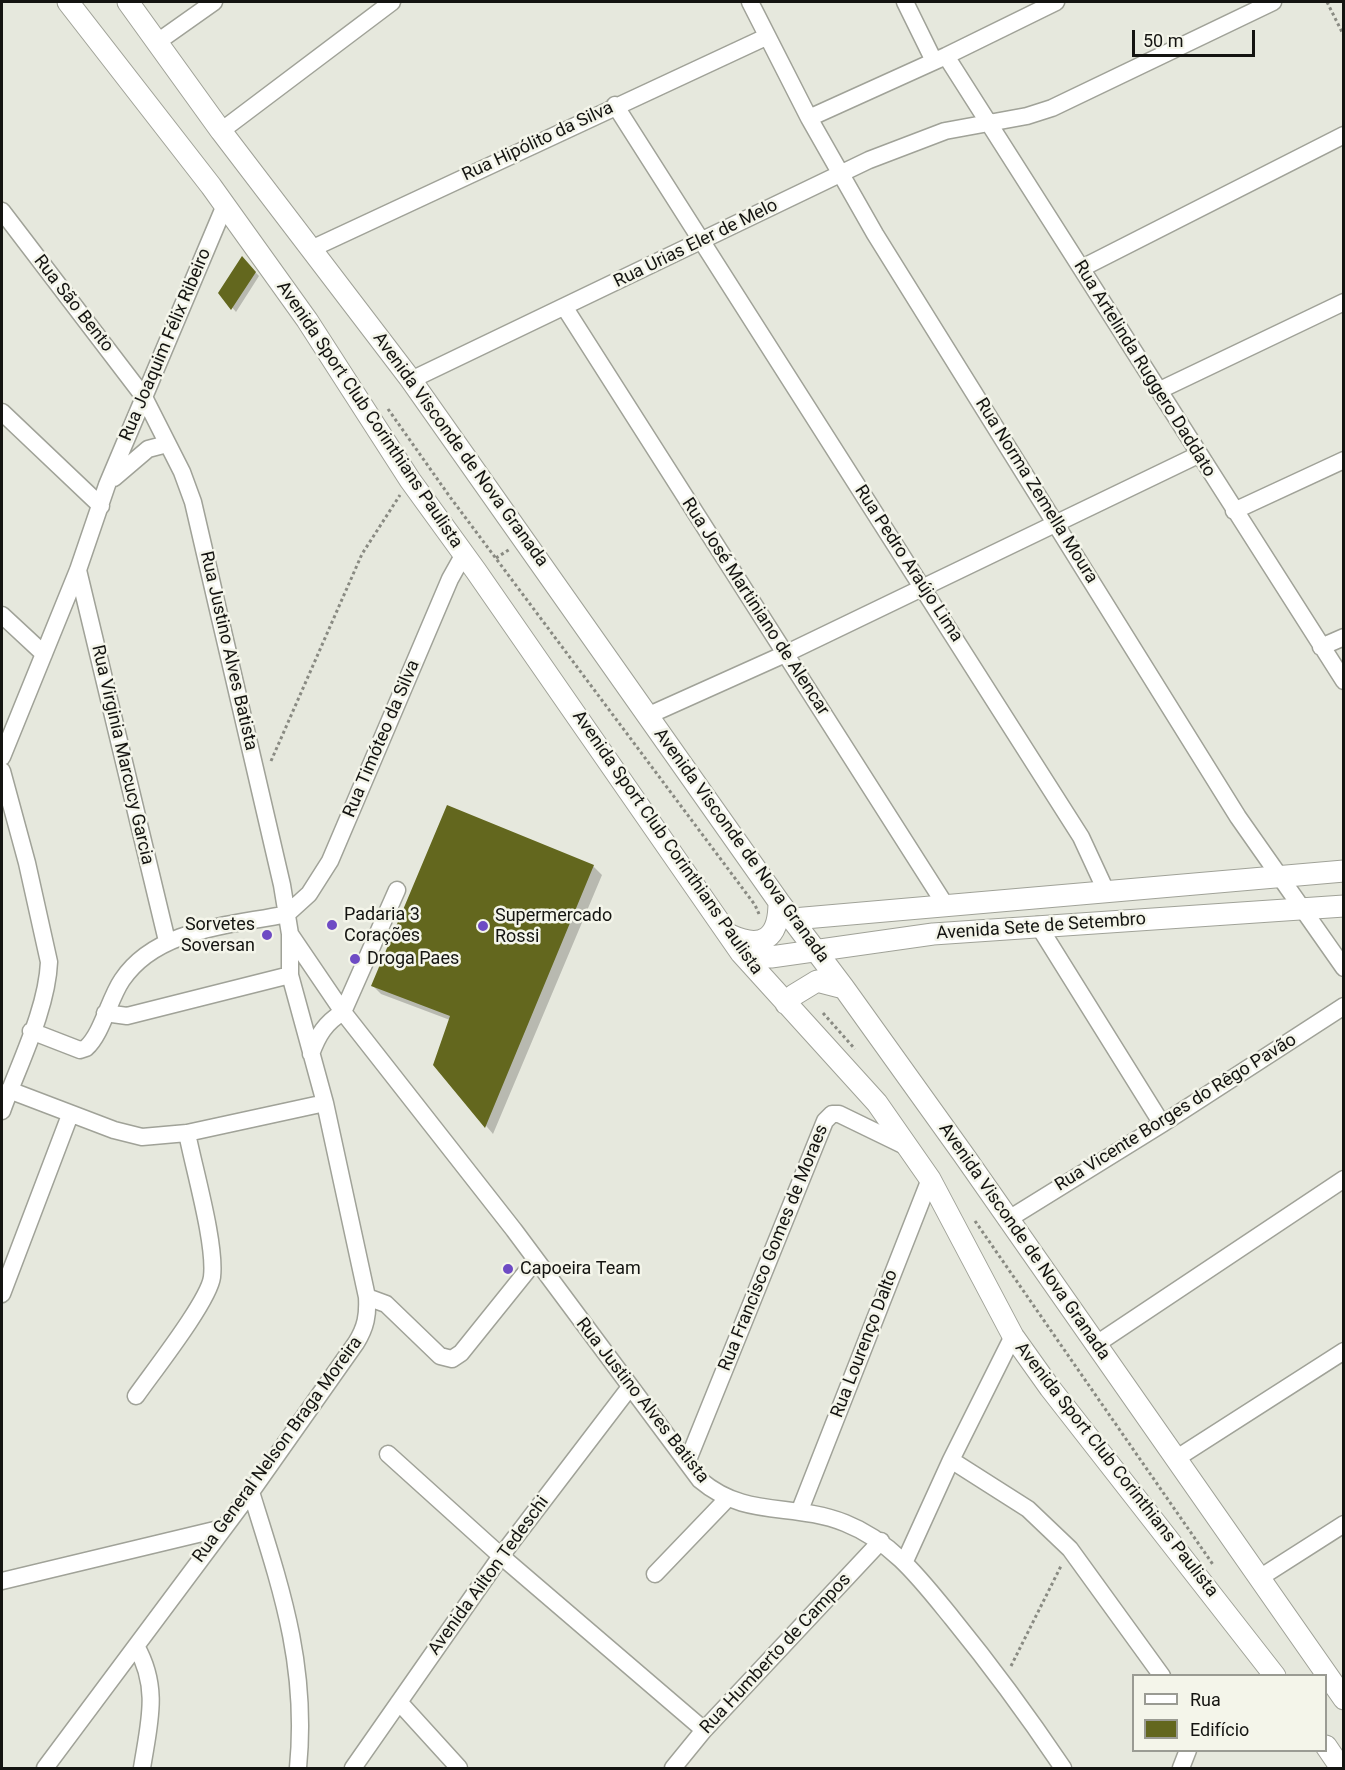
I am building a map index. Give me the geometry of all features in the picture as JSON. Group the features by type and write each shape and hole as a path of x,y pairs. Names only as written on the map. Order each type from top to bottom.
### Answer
{"main road":[{"name":"Avenida Sport Club Corinthians Paulista","path":"68,2 225,205 307,320 410,480 476,571 741,953 791,999 863,1086 908,1147 930,1179 1013,1336 1050,1388 1273,1674"},
{"path":"111,2 122,15 151,36"},
{"name":"Avenida Visconde de Nova Granada","path":"128,2 220,131 411,380 779,902 844,988 1177,1458 1344,1699"},
{"name":"Avenida Sete de Setembro","path":"793,920 1344,871"},
{"path":"727,933 754,943 769,936 777,921 779,902"},
{"name":"Avenida Sete de Setembro","path":"741,953 766,957 933,934 1344,906"},
{"path":"791,999 817,981 844,988"}],"street":[{"path":"151,36 214,2"},
{"path":"220,131 392,2"},
{"name":"Rua Artelinda Ruggero Daddato","path":"904,2 1082,268 1160,390 1198,455 1344,681"},
{"path":"809,118 940,59 1056,2"},
{"name":"Rua Urias Eler de Melo","path":"411,380 870,160 945,131 1027,116 1052,108 1273,2"},
{"name":"Rua Norma Zemella Moura","path":"757,4 766,37 841,175 1238,817 1344,968"},
{"name":"Rua Hipólito da Silva","path":"311,249 615,105 766,37"},
{"name":"Rua Pedro Araújo Lima","path":"615,105 1081,837 1106,891"},
{"path":"1082,268 1344,135"},
{"name":"Rua Joaquim Félix Ribeiro","path":"2,757 8,725 44,654 78,570 107,485 225,205"},
{"name":"Rua São Bento","path":"2,211 144,397"},
{"path":"1160,390 1344,302"},
{"name":"Rua José Martiniano de Alencar","path":"565,308 946,906"},
{"name":"Rua Justino Alves Batista","path":"144,397 182,472 199,525 287,914"},
{"path":"2,412 101,506"},
{"name":"Rua Joaquim Félix Ribeiro","path":"107,485 130,462 148,449 167,444"},
{"path":"647,716 785,654 1198,455"},
{"path":"1234,511 1344,460"},
{"name":"Rua Timóteo da Silva","path":"287,914 309,894 330,861 450,579 464,554"},
{"name":"Rua Virginia Marcucy Garcia","path":"78,570 167,941"},
{"path":"2,615 44,654"},
{"path":"1321,647 1344,637"},
{"path":"2,771 27,863 48,954 48,975 31,1031 2,1111"},
{"path":"311,1054 317,1035 330,1020 343,1012 397,890"},
{"path":"31,1031 80,1050 86,1048 115,991 143,955 167,941 287,914"},
{"name":"Rua General Nelson Braga Moreira","path":"45,1768 251,1492 365,1329 367,1297 324,1103 290,975 291,934 287,914"},
{"path":"1038,926 1162,1124"},
{"name":"Rua Justino Alves Batista","path":"291,934 343,1012 688,1461 700,1480 727,1499 759,1508 800,1510 846,1523 881,1541 905,1561 1004,1681 1063,1768"},
{"path":"105,1013 127,1016 290,975"},
{"name":"Rua Vicente Borges do Rêgo Pavão","path":"1007,1220 1162,1124 1344,1006"},
{"path":"9,1090 70,1115 142,1137 187,1133 324,1103"},
{"name":"Rua Francisco Gomes de Moraes","path":"688,1461 825,1121 832,1114 839,1114 908,1147"},
{"path":"2,1294 70,1115"},
{"path":"136,1396 201,1303 212,1277 208,1236 187,1133"},
{"name":"Rua Lourenço Dalto","path":"800,1510 930,1179"},
{"path":"1095,1345 1344,1179"},
{"path":"367,1297 386,1304 440,1356 452,1359 461,1353 535,1262"},
{"path":"905,1561 951,1460 1013,1336"},
{"path":"1177,1458 1344,1351"},
{"name":"Avenida Ailton Tedeschi","path":"353,1768 501,1556 630,1387"},
{"path":"388,1454 501,1556 704,1730"},
{"path":"951,1460 1028,1509 1070,1549 1161,1674"},
{"path":"251,1492 287,1608 294,1641 301,1694 298,1768"},
{"path":"655,1574 727,1499"},
{"path":"1261,1577 1344,1524"},
{"path":"2,1581 223,1528"},
{"name":"Rua Humberto de Campos","path":"673,1768 704,1730 881,1541"},
{"path":"136,1646 148,1671 152,1696 142,1768"},
{"path":"399,1702 459,1768"},
{"path":"1181,1768 1187,1752"}],"path":[{"path":"1327,2 1344,36"},
{"path":"385,404 496,558 755,905 769,936"},
{"path":"259,787 362,554 410,480"},
{"path":"476,571 525,540"},
{"path":"791,999 817,1007 847,1037 861,1057"},
{"path":"970,1214 1216,1568"},
{"path":"1004,1681 1070,1549"}],"building":[{"path":"242,256 256,272 231,310 218,293"},
{"name":"Supermercado Rossi","path":"447,805 594,865 485,1128 433,1065 450,1016 371,986"}],"place":[{"name":"Padaria 3 Corações","path":"332,925"},
{"name":"Supermercado Rossi","path":"483,926"},
{"name":"Sorvetes Soversan","path":"267,935"},
{"name":"Droga Paes","path":"355,959"},
{"name":"Capoeira Team","path":"508,1269"}]}
